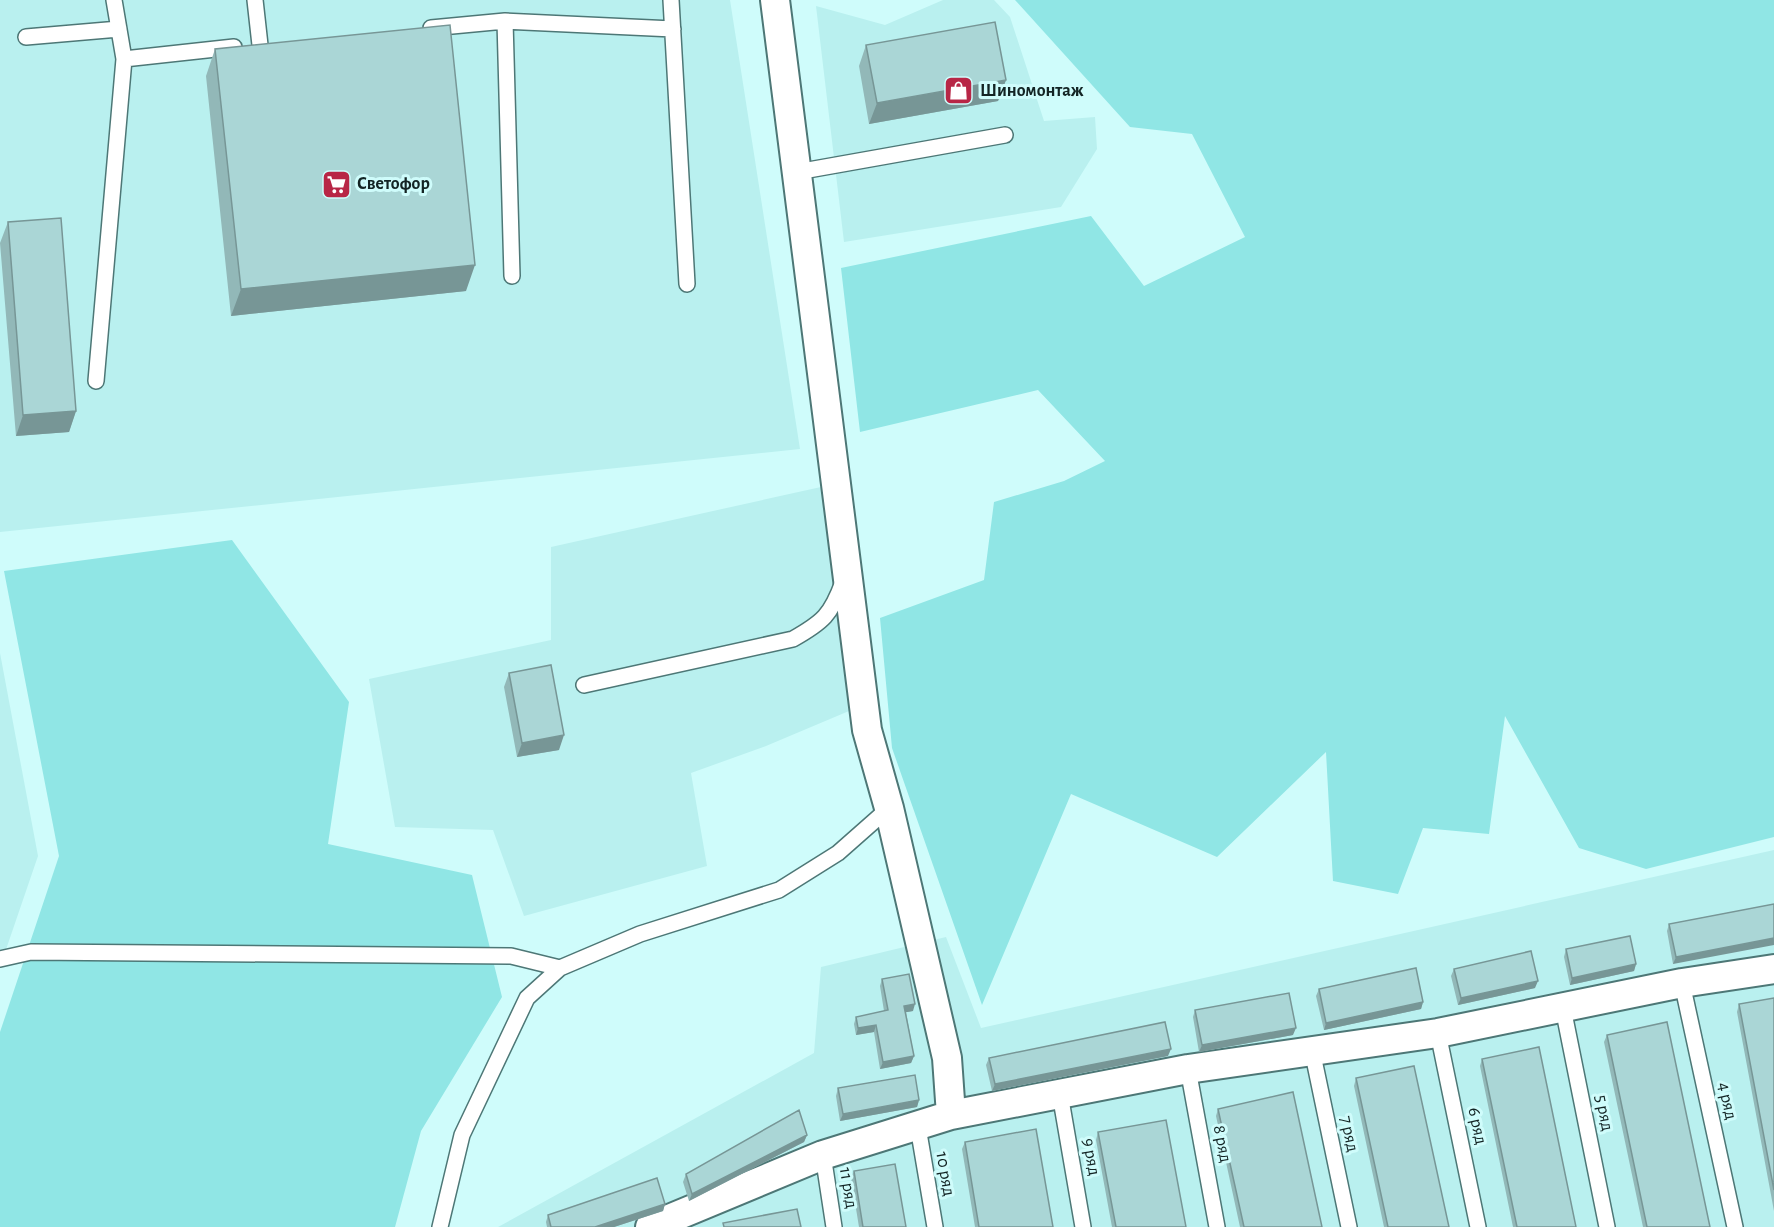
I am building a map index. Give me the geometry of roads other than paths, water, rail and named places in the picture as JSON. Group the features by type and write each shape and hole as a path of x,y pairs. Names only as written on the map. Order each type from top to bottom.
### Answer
{"street":[{"path":"775,0 867,730 889,808 947,1058 951,1115"},
{"path":"650,1227 690,1220 823,1155 951,1115 1188,1069 1438,1033 1682,983 1774,969"}],"lane":[{"path":"96,381 124,59 114,0"},
{"path":"124,59 266,44 255,0"},
{"path":"671,0 687,284"},
{"path":"412,30 505,21 673,29"},
{"path":"505,21 512,276"},
{"path":"26,37 119,29"},
{"path":"796,172 1005,135"},
{"path":"584,685 793,639 821,623 837,599 847,571"},
{"path":"440,1227 462,1135 527,998 560,968 640,934 779,890 838,853 889,808"},
{"path":"0,958 31,952 511,956 560,968"},
{"name":"4 ряд","path":"1682,983 1735,1227"},
{"name":"5 ряд","path":"1563,1008 1607,1227"},
{"name":"6 ряд","path":"1438,1033 1478,1227"},
{"name":"7 ряд","path":"1312,1050 1349,1227"},
{"name":"8 ряд","path":"1188,1069 1217,1227"},
{"name":"9 ряд","path":"1060,1094 1083,1227"},
{"name":"10 ряд","path":"918,1127 934,1227"},
{"name":"11 ряд","path":"823,1155 834,1227"}],"place":[{"name":"Шиномонтаж","path":"959,91"},
{"name":"Светофор","path":"336,184"}]}
